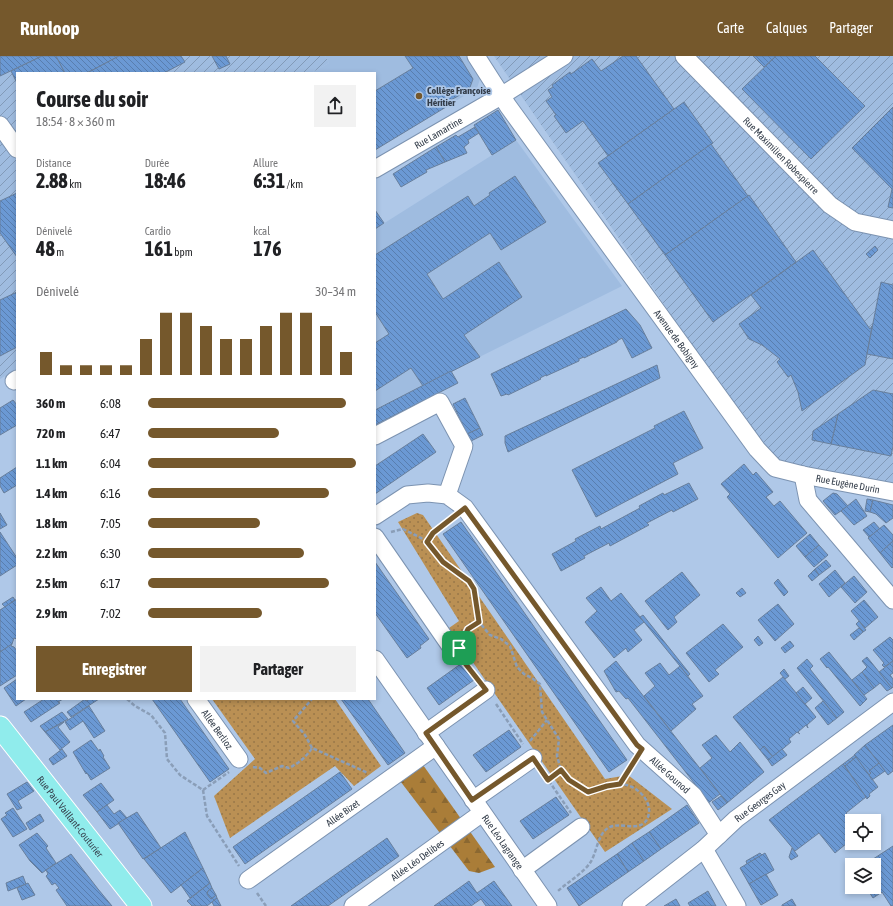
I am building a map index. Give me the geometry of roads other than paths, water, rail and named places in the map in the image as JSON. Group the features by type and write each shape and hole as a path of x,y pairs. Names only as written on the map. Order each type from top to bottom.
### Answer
{"main road":[{"name":"Rue Paul Vaillant-Couturier","path":"0,727 141,906"}],"street":[{"name":"Avenue de Bobigny","path":"476,56 501,96 757,449 775,468 803,475"},
{"name":"Rue Lamartine","path":"376,168 501,96 564,56"},
{"name":"Rue Maximilien Robespierre","path":"684,56 830,205 855,222 893,230"},
{"path":"0,125 16,148"},
{"path":"376,435 440,402 464,446 447,495 428,493 407,495 376,515"},
{"name":"Rue Eugène Durin","path":"803,475 893,492"},
{"path":"803,475 808,500 893,600"},
{"name":"Allée Gounod","path":"447,495 465,508 637,745 693,795 719,835"},
{"path":"376,539 454,650"},
{"name":"Rue Léo Lagrange","path":"376,661 546,904"},
{"name":"Allée Bizet","path":"248,880 387,782 431,739 486,690"},
{"name":"Allée Berlioz","path":"197,700 237,763"},
{"name":"Rue Georges Gay","path":"631,906 704,849 736,819 893,702"},
{"path":"472,800 529,752"},
{"name":"Allée Léo Delibes","path":"352,906 482,813"},
{"path":"522,870 581,827"},
{"path":"704,849 737,906"}],"place":[{"name":"Collège Françoise Héritier","path":"419,96"}]}
